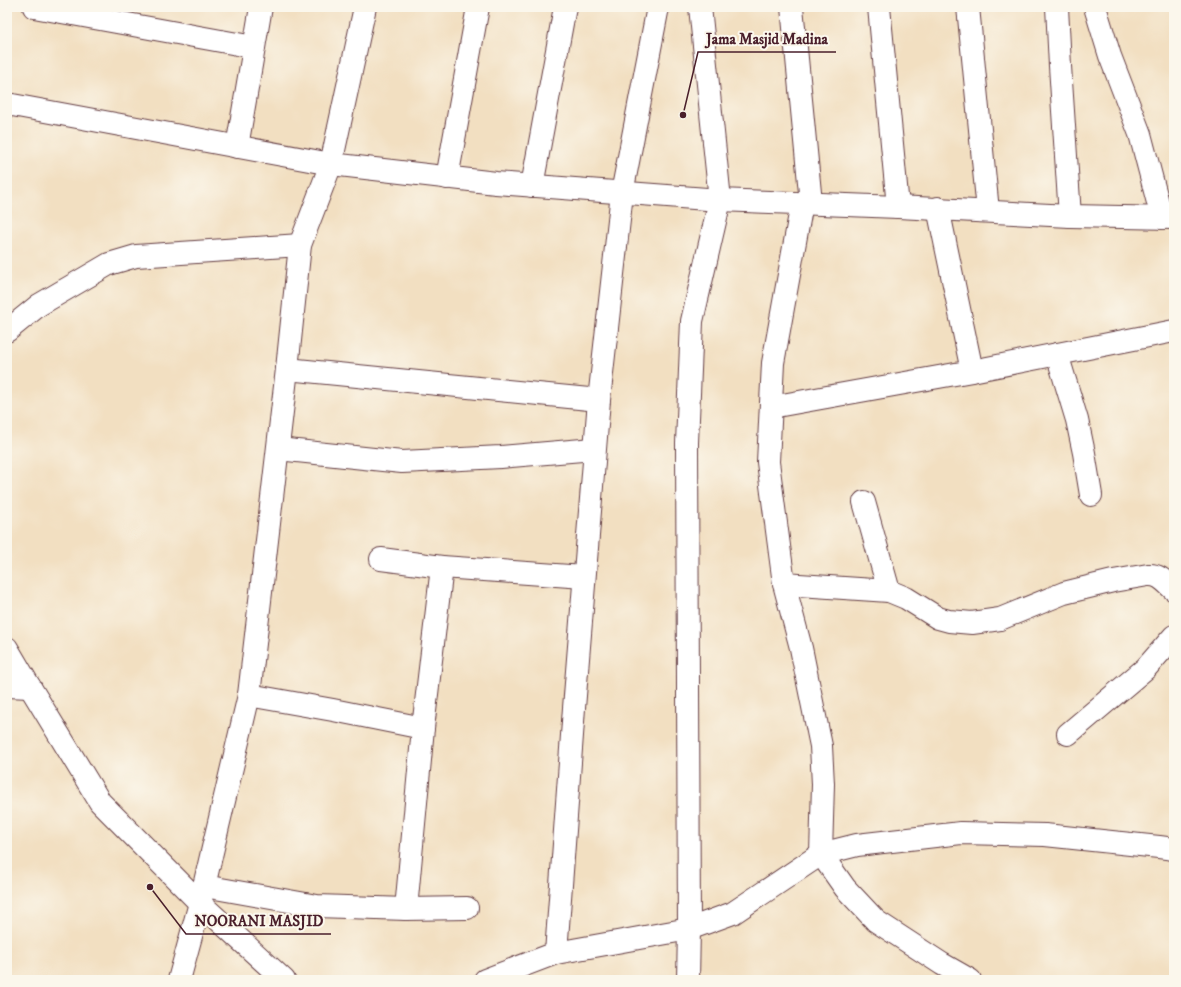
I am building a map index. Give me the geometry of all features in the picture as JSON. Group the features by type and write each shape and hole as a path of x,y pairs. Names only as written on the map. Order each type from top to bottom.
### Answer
{"street":[{"path":"38,7 254,47"},
{"path":"237,147 261,7"},
{"path":"179,980 202,894 249,695 300,245 331,164 365,7"},
{"path":"447,178 478,7"},
{"path":"532,186 565,7"},
{"path":"556,953 584,577 599,400 622,193 658,7"},
{"path":"688,980 687,443 692,321 720,200 700,7"},
{"path":"792,7 806,203 773,363 768,462 784,584 801,648 821,746 823,784 821,854 845,888 876,921 942,964 970,980"},
{"path":"879,7 898,206"},
{"path":"968,7 988,211"},
{"path":"1057,7 1070,216"},
{"path":"7,104 331,164 447,178 720,200 898,206 1070,216 1168,218 1140,134 1110,56 1095,7"},
{"path":"938,208 972,371"},
{"path":"7,331 39,305 109,264 136,256 300,245"},
{"path":"771,407 972,371 1174,331"},
{"path":"1057,354 1078,420 1091,495"},
{"path":"287,369 599,400"},
{"path":"278,449 402,462 501,457 594,449"},
{"path":"864,502 889,591"},
{"path":"381,559 442,567 584,577"},
{"path":"406,909 423,728 442,567"},
{"path":"784,584 889,591 906,598 938,618 949,621 972,623 1000,619 1064,593 1113,581 1148,575 1161,578 1174,590"},
{"path":"1068,734 1146,668 1174,636"},
{"path":"7,648 100,802 202,894 284,980"},
{"path":"7,686 30,687"},
{"path":"249,695 423,728"},
{"path":"485,980 556,953 689,929 733,913 821,854 857,845 961,833 1045,835 1174,849"},
{"path":"202,894 317,906 406,909 467,908"}],"place":[{"name":"Jama Masjid Madina","path":"683,115"},
{"name":"NOORANI MASJID","path":"150,887"}]}
